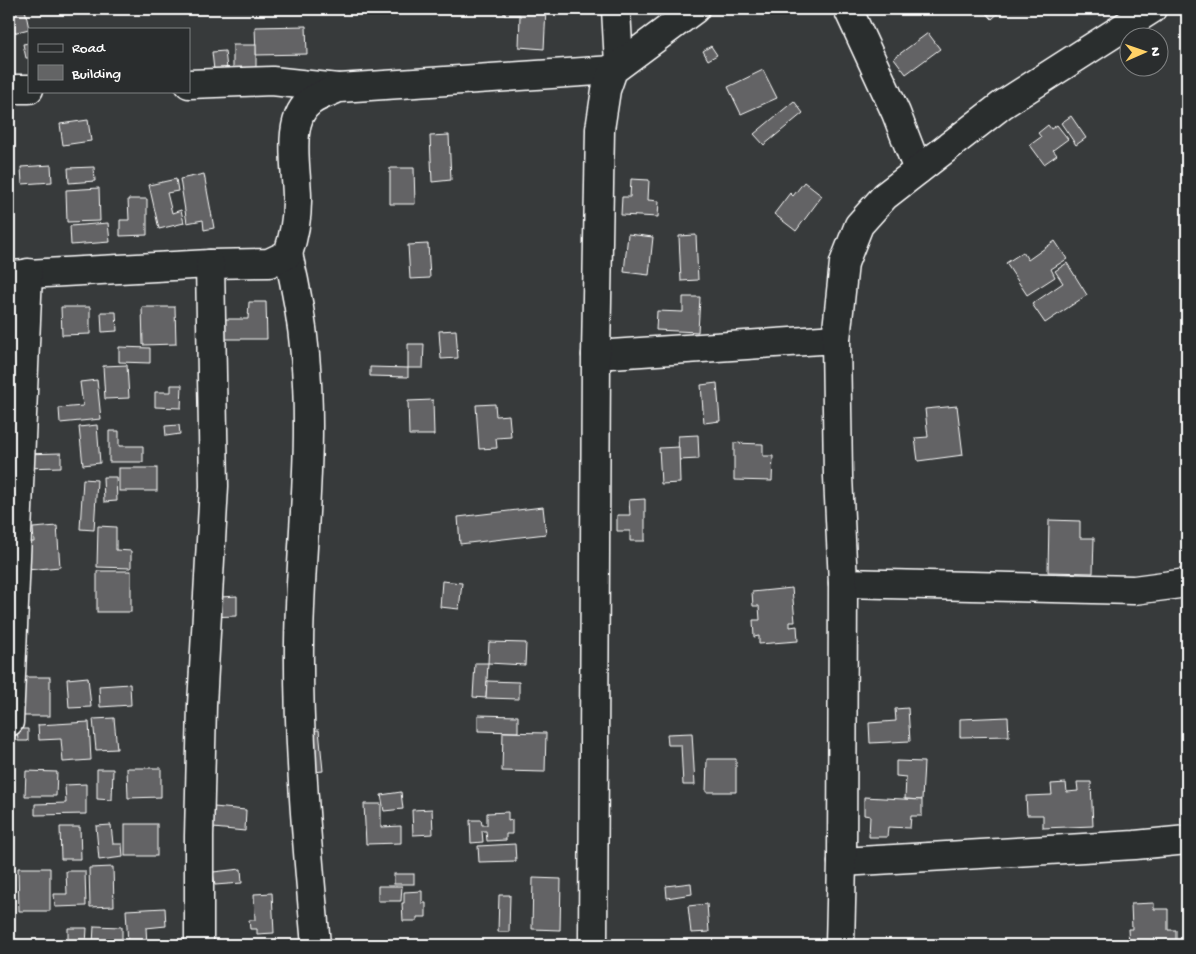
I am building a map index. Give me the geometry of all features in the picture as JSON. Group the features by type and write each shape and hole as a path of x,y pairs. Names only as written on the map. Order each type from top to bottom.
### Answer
{"street":[{"path":"593,945 596,355 600,129 606,90 616,67 616,9"},
{"path":"190,84 272,81 339,88 616,67 695,9"},
{"path":"848,9 896,113 918,170"},
{"path":"840,945 843,583 838,476 836,339 844,263 859,225 885,196 1002,105 1152,9"},
{"path":"316,945 307,852 300,715 299,642 308,430 306,356 296,290 288,254 295,232 298,200 294,148 298,118 310,102 339,88"},
{"path":"9,89 28,89"},
{"path":"9,722 19,274 210,264 269,263 288,254"},
{"path":"199,945 202,705 214,486 210,264"},
{"path":"596,355 836,339"},
{"path":"843,583 1134,590 1187,583"},
{"path":"842,862 1135,845 1187,840"}],"building":[{"path":"9,9 25,9 28,29 9,34"},
{"path":"504,9 546,9 544,49 519,47 520,15 504,15"},
{"path":"983,9 1003,9 992,19"},
{"path":"306,26 307,54 256,55 255,27"},
{"path":"928,33 940,49 906,74 894,58"},
{"path":"28,43 28,58 26,58 23,44"},
{"path":"233,45 256,45 256,69 233,69"},
{"path":"711,46 717,55 708,60 703,51"},
{"path":"225,51 227,69 214,70 212,52"},
{"path":"763,70 777,98 741,114 728,87"},
{"path":"794,101 803,113 764,145 754,134"},
{"path":"1071,116 1086,138 1076,145 1061,123"},
{"path":"88,120 91,141 63,145 60,124"},
{"path":"1048,125 1051,129 1057,125 1068,139 1053,150 1057,155 1044,164 1030,145 1041,137 1038,133"},
{"path":"449,135 451,180 432,182 430,136"},
{"path":"51,165 52,182 22,184 21,167"},
{"path":"94,167 95,181 69,183 68,168"},
{"path":"390,168 414,168 415,204 390,204"},
{"path":"204,174 214,228 204,230 203,220 187,223 180,179"},
{"path":"176,179 178,191 167,193 172,213 181,210 184,223 159,229 149,185"},
{"path":"631,179 649,180 648,200 659,201 658,217 621,215 622,197 630,197"},
{"path":"804,182 822,196 796,231 774,214 790,193 793,196"},
{"path":"99,188 100,221 67,222 66,190"},
{"path":"128,199 147,199 147,235 120,236 120,220 129,220"},
{"path":"108,223 110,242 71,245 70,226"},
{"path":"628,234 653,237 649,275 624,272"},
{"path":"696,235 698,280 681,281 679,236"},
{"path":"1055,241 1067,259 1051,269 1055,277 1027,295 1006,263 1023,252 1028,260"},
{"path":"428,244 430,278 410,279 408,245"},
{"path":"1067,263 1087,295 1045,323 1032,304 1063,283 1055,271"},
{"path":"683,297 700,297 698,332 656,330 657,311 683,312"},
{"path":"249,302 266,302 267,339 216,339 216,319 248,319"},
{"path":"61,307 90,307 90,334 62,335"},
{"path":"142,307 175,307 176,344 143,345"},
{"path":"101,312 116,312 117,331 102,332"},
{"path":"456,330 458,358 441,359 439,331"},
{"path":"408,344 424,344 423,368 408,368"},
{"path":"119,347 150,348 150,363 119,362"},
{"path":"127,365 129,398 105,399 103,366"},
{"path":"370,367 408,368 408,377 370,376"},
{"path":"97,380 101,419 60,423 59,408 83,406 80,382"},
{"path":"717,383 720,421 704,423 701,385"},
{"path":"171,385 182,385 181,408 155,407 155,392 171,392"},
{"path":"433,400 434,435 409,435 408,401"},
{"path":"495,404 496,416 509,415 511,437 496,438 497,448 479,449 476,405"},
{"path":"957,406 963,455 918,461 915,438 928,437 925,409"},
{"path":"97,425 100,463 83,465 79,427"},
{"path":"179,425 180,434 166,436 165,426"},
{"path":"109,431 119,431 119,446 143,446 143,462 109,462"},
{"path":"698,435 699,459 679,460 678,436"},
{"path":"734,443 763,444 763,456 773,456 772,481 734,480"},
{"path":"679,447 680,483 661,484 659,448"},
{"path":"61,453 61,467 23,468 23,454"},
{"path":"119,468 157,468 157,491 119,491"},
{"path":"103,477 116,477 117,501 104,502"},
{"path":"83,479 97,480 94,530 80,529"},
{"path":"645,499 645,541 630,541 630,531 617,531 617,515 630,515 629,500"},
{"path":"543,507 546,534 460,544 458,517"},
{"path":"1049,520 1080,521 1080,538 1094,538 1093,573 1048,572"},
{"path":"57,526 60,567 27,570 25,542 34,542 33,528"},
{"path":"98,526 116,527 116,550 131,551 131,568 97,567"},
{"path":"97,571 131,571 131,612 97,612"},
{"path":"442,581 462,583 459,609 440,607"},
{"path":"792,588 795,622 790,622 790,627 797,626 798,641 759,644 759,636 754,637 753,620 760,620 759,606 753,606 752,592"},
{"path":"237,596 237,616 206,617 205,598"},
{"path":"489,642 526,643 525,665 488,663"},
{"path":"475,663 488,663 486,698 473,697"},
{"path":"17,677 50,677 50,716 17,716"},
{"path":"88,677 91,707 69,708 67,679"},
{"path":"487,681 519,682 519,699 486,698"},
{"path":"130,684 131,705 100,707 99,686"},
{"path":"908,708 910,741 870,743 869,723 896,721 895,709"},
{"path":"478,715 518,716 518,732 478,731"},
{"path":"1008,717 1009,736 960,737 960,719"},
{"path":"114,718 117,749 96,750 93,719"},
{"path":"89,722 91,760 63,762 61,739 39,740 38,725"},
{"path":"17,729 28,729 28,741 18,741"},
{"path":"319,730 323,771 306,773 302,731"},
{"path":"503,732 546,733 545,772 502,771"},
{"path":"692,733 695,785 683,785 681,745 668,745 667,734"},
{"path":"707,759 736,759 736,792 706,792"},
{"path":"896,761 924,762 922,800 905,799 906,777 896,776"},
{"path":"127,768 161,768 161,797 128,798"},
{"path":"97,769 113,769 112,800 97,799"},
{"path":"26,771 57,772 56,796 25,796"},
{"path":"1077,782 1091,782 1093,826 1043,828 1043,815 1027,815 1026,796 1052,795 1051,784 1066,783 1067,792 1078,791"},
{"path":"86,784 86,814 35,815 35,804 66,803 65,785"},
{"path":"401,792 403,809 384,811 381,795"},
{"path":"864,797 922,800 922,816 911,816 910,828 888,827 887,837 869,837 870,816 864,815"},
{"path":"364,804 381,804 381,827 401,826 401,843 366,844"},
{"path":"214,807 246,810 245,831 213,828"},
{"path":"432,809 433,834 413,835 412,810"},
{"path":"508,812 508,821 512,820 512,834 506,834 506,840 487,841 486,831 482,831 483,842 471,843 470,820 481,820 482,825 487,825 487,813"},
{"path":"125,824 157,824 157,856 125,856"},
{"path":"111,825 113,844 122,844 123,857 99,860 96,826"},
{"path":"60,827 80,827 81,859 61,859"},
{"path":"515,844 516,861 479,862 478,846"},
{"path":"113,867 114,906 90,907 89,868"},
{"path":"18,868 50,868 50,911 19,911"},
{"path":"241,869 242,883 215,885 213,872"},
{"path":"66,871 85,871 86,906 55,907 54,894 67,894"},
{"path":"394,874 414,874 414,884 394,884"},
{"path":"533,878 561,879 560,930 532,929"},
{"path":"691,883 692,894 667,898 666,886"},
{"path":"378,886 402,886 401,901 378,901"},
{"path":"422,891 422,903 426,903 426,917 417,917 417,921 403,921 402,903 404,903 404,892"},
{"path":"272,893 274,933 257,934 257,929 250,929 249,920 255,920 254,894"},
{"path":"499,895 510,895 509,932 498,932"},
{"path":"1154,903 1154,909 1168,909 1168,930 1176,930 1176,945 1129,945 1128,929 1132,929 1131,904"},
{"path":"707,904 709,932 691,933 688,906"},
{"path":"165,908 166,926 146,928 147,945 128,945 126,910"},
{"path":"94,926 122,927 122,945 93,945"},
{"path":"68,928 87,928 86,945 68,945"}]}
